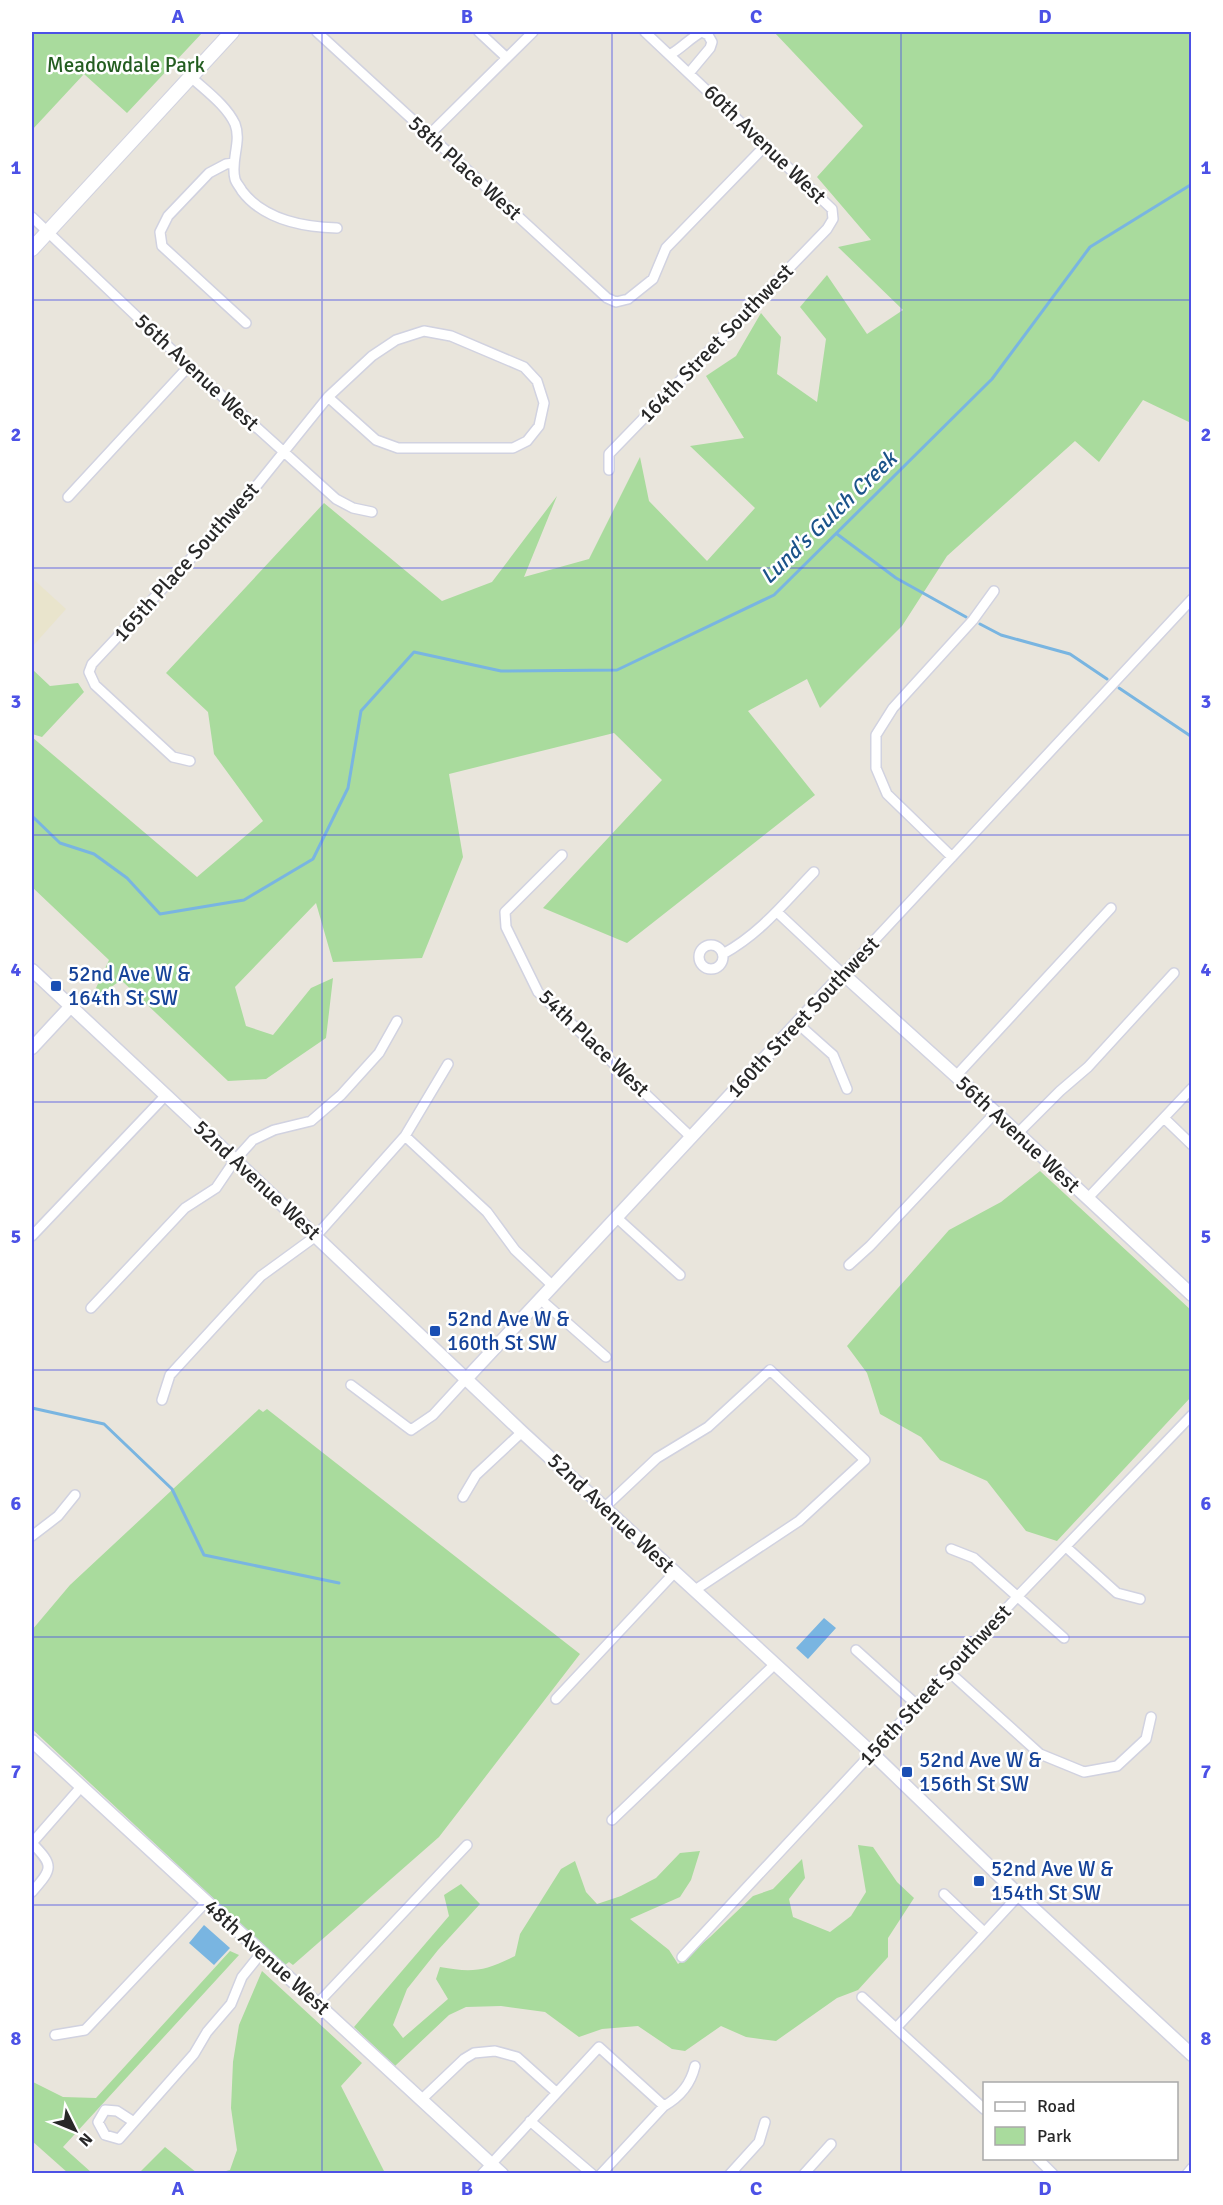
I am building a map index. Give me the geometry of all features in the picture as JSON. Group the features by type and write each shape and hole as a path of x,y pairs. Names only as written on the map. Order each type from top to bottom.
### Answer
{"main road":[{"path":"32,249 232,32"}],"street":[{"name":"58th Place West","path":"317,32 607,298 616,302 628,300 653,279 666,248 766,145"},
{"path":"479,32 507,58"},
{"path":"429,135 533,32"},
{"name":"60th Avenue West","path":"645,32 671,54 832,209 833,219"},
{"name":"60th Avenue West","path":"671,54 684,47 698,33 708,35 711,42 710,48 690,72"},
{"path":"191,77 217,101 235,125 237,139 234,163 235,180 249,199 260,209 292,222 337,228"},
{"path":"234,163 226,164 209,173 168,216 160,232 162,246 246,323"},
{"name":"56th Avenue West","path":"32,217 189,366 336,499 353,508 372,512"},
{"name":"164th Street Southwest","path":"609,470 609,454 827,229 833,219"},
{"name":"165th Place Southwest","path":"190,761 172,757 95,685 89,672 92,664 241,505 328,397 372,357 396,340 424,331 451,336 524,368 537,381 544,403 539,426 527,441 513,448 398,448 376,440 328,397"},
{"path":"68,497 189,366"},
{"path":"952,856 887,794 876,768 876,735 893,708 973,621 994,591"},
{"name":"160th Street Southwest","path":"351,1385 411,1430 433,1415 1191,599"},
{"name":"54th Place West","path":"562,855 506,912 506,927 538,992 691,1137"},
{"path":"723,954 744,943 814,872"},
{"path":"956,1076 1111,908"},
{"path":"777,912 843,974"},
{"name":"52nd Avenue West","path":"32,970 522,1432 872,1753 1019,1895 1191,2055"},
{"path":"1018,1133 1060,1090 1088,1067 1174,973"},
{"name":"56th Avenue West","path":"843,974 996,1112 1191,1295"},
{"path":"32,1048 72,1006"},
{"path":"91,1308 185,1208 216,1188 235,1160 253,1140 274,1130 311,1121 341,1095 380,1053 397,1021"},
{"path":"797,1023 833,1055 847,1089"},
{"path":"162,1400 170,1375 261,1276 316,1236 405,1136 448,1064"},
{"path":"1087,1199 1191,1088"},
{"path":"32,1236 166,1095"},
{"path":"849,1266 996,1112"},
{"path":"1164,1118 1191,1145"},
{"path":"405,1136 487,1212 515,1250 553,1286"},
{"path":"616,1217 680,1275"},
{"path":"540,1299 606,1357"},
{"path":"605,1507 657,1458 708,1427 770,1370 865,1460 800,1521 695,1590"},
{"name":"156th Street Southwest","path":"682,1957 1018,1596 1191,1415"},
{"path":"463,1497 476,1476 522,1432"},
{"path":"32,1536 58,1516 75,1495"},
{"path":"1066,1547 1117,1593 1140,1599"},
{"path":"951,1549 974,1558 1064,1638"},
{"path":"556,1699 675,1572"},
{"path":"856,1650 916,1705"},
{"path":"612,1820 775,1664"},
{"path":"948,1671 1040,1754 1084,1772 1117,1766 1146,1739 1151,1717"},
{"name":"48th Avenue West","path":"32,1741 502,2174"},
{"path":"32,1892 46,1876 49,1866 46,1858 32,1842 81,1787"},
{"path":"318,2003 468,1845"},
{"path":"944,1893 984,1932"},
{"path":"897,2027 1019,1895"},
{"path":"56,2035 85,2030 206,1902"},
{"path":"134,2122 194,2054 207,2032 231,2004 242,1977 262,1952"},
{"path":"862,1997 983,2108"},
{"path":"482,2174 599,2047 663,2106"},
{"path":"422,2099 464,2059 474,2053 495,2051 517,2057 556,2092"},
{"path":"601,2174 663,2106 672,2101 692,2080 695,2066"},
{"path":"530,2121 592,2174"},
{"path":"730,2174 759,2142 765,2122"},
{"path":"804,2174 831,2144"},
{"path":"1039,2160 1053,2174"},
{"path":"1187,2174 1191,2168"}],"shaded area":[{"path":"32,578 66,609 32,647"}],"green space":[{"name":"Meadowdale Park","path":"32,32 203,32 127,113 84,74 32,130"},
{"path":"774,32 1191,32 1191,423 1143,400 1099,462 1075,441 947,556 902,626 820,708 807,679 748,711 815,795 627,943 543,908 662,780 614,733 449,774 463,857 422,958 333,962 316,903 235,987 246,1026 273,1035 311,988 333,978 326,1038 266,1079 228,1081 121,980 89,1003 109,960 32,887 32,737 197,877 263,821 214,754 208,712 166,673 324,503 442,601 492,582 557,496 524,577 589,559 640,457 649,501 707,561 755,508 690,446 744,438 706,376 736,356 761,313 781,337 777,374 817,402 826,339 800,307 827,275 867,334 903,310 838,247 871,240 817,177 863,126"},
{"path":"32,669 50,686 78,683 84,692 42,737 32,734"},
{"path":"1040,1171 1192,1311 1191,1397 1057,1541 1026,1531 987,1481 940,1460 921,1437 880,1414 867,1373 847,1346 949,1230 1001,1202"},
{"path":"259,1409 263,1412 267,1409 580,1654 439,1837 293,1965 289,1962 285,1965 32,1729 32,1630 70,1585"},
{"path":"858,1845 873,1847 897,1882 914,1898 888,1938 888,1957 858,1990 837,1998 776,2041 746,2037 721,2026 685,2051 672,2049 638,2026 602,2029 579,2037 545,2012 501,2006 466,2007 449,2015 395,2066 354,2027 449,1916 444,1895 461,1884 480,1904 438,1950 407,1989 393,2025 403,2038 448,1999 436,1979 440,1967 461,1970 487,1968 515,1956 520,1934 561,1869 575,1861 586,1892 597,1904 621,1896 656,1878 680,1853 700,1851 691,1880 680,1897 630,1919 669,1950 678,1964 753,1896 773,1889 802,1859 805,1878 789,1899 793,1917 830,1932 851,1916 866,1892"},
{"path":"230,1951 239,1955 63,2147 92,2173 68,2173 32,2141 32,2077 33,2082 63,2097 96,2098"},
{"path":"262,1971 362,2063 341,2086 385,2173 218,2173 230,2170 237,2150 231,2108 233,2062 239,2025"},
{"path":"165,2147 197,2173 139,2173"}],"water":[{"path":"824,1618 836,1628 808,1659 796,1648"},
{"path":"204,1925 230,1948 214,1965 189,1943"}],"waterway":[{"name":"Lund's Gulch Creek","path":"32,816 60,843 94,854 127,878 160,914 244,900 313,859 348,788 361,711 414,652 501,671 617,670 774,595 992,379 1090,247 1192,184"},
{"path":"837,534 896,578 966,617"},
{"path":"980,624 1001,635 1070,654 1107,679"},
{"path":"1119,688 1192,737"},
{"name":"Lund's Gulch Creek","path":"32,1408 104,1424 172,1489 204,1555 339,1583"}],"place":[{"name":"52nd Ave W & 164th St SW","path":"56,986"},
{"name":"52nd Ave W & 160th St SW","path":"435,1331"},
{"name":"52nd Ave W & 156th St SW","path":"907,1772"},
{"name":"52nd Ave W & 154th St SW","path":"979,1881"}]}
